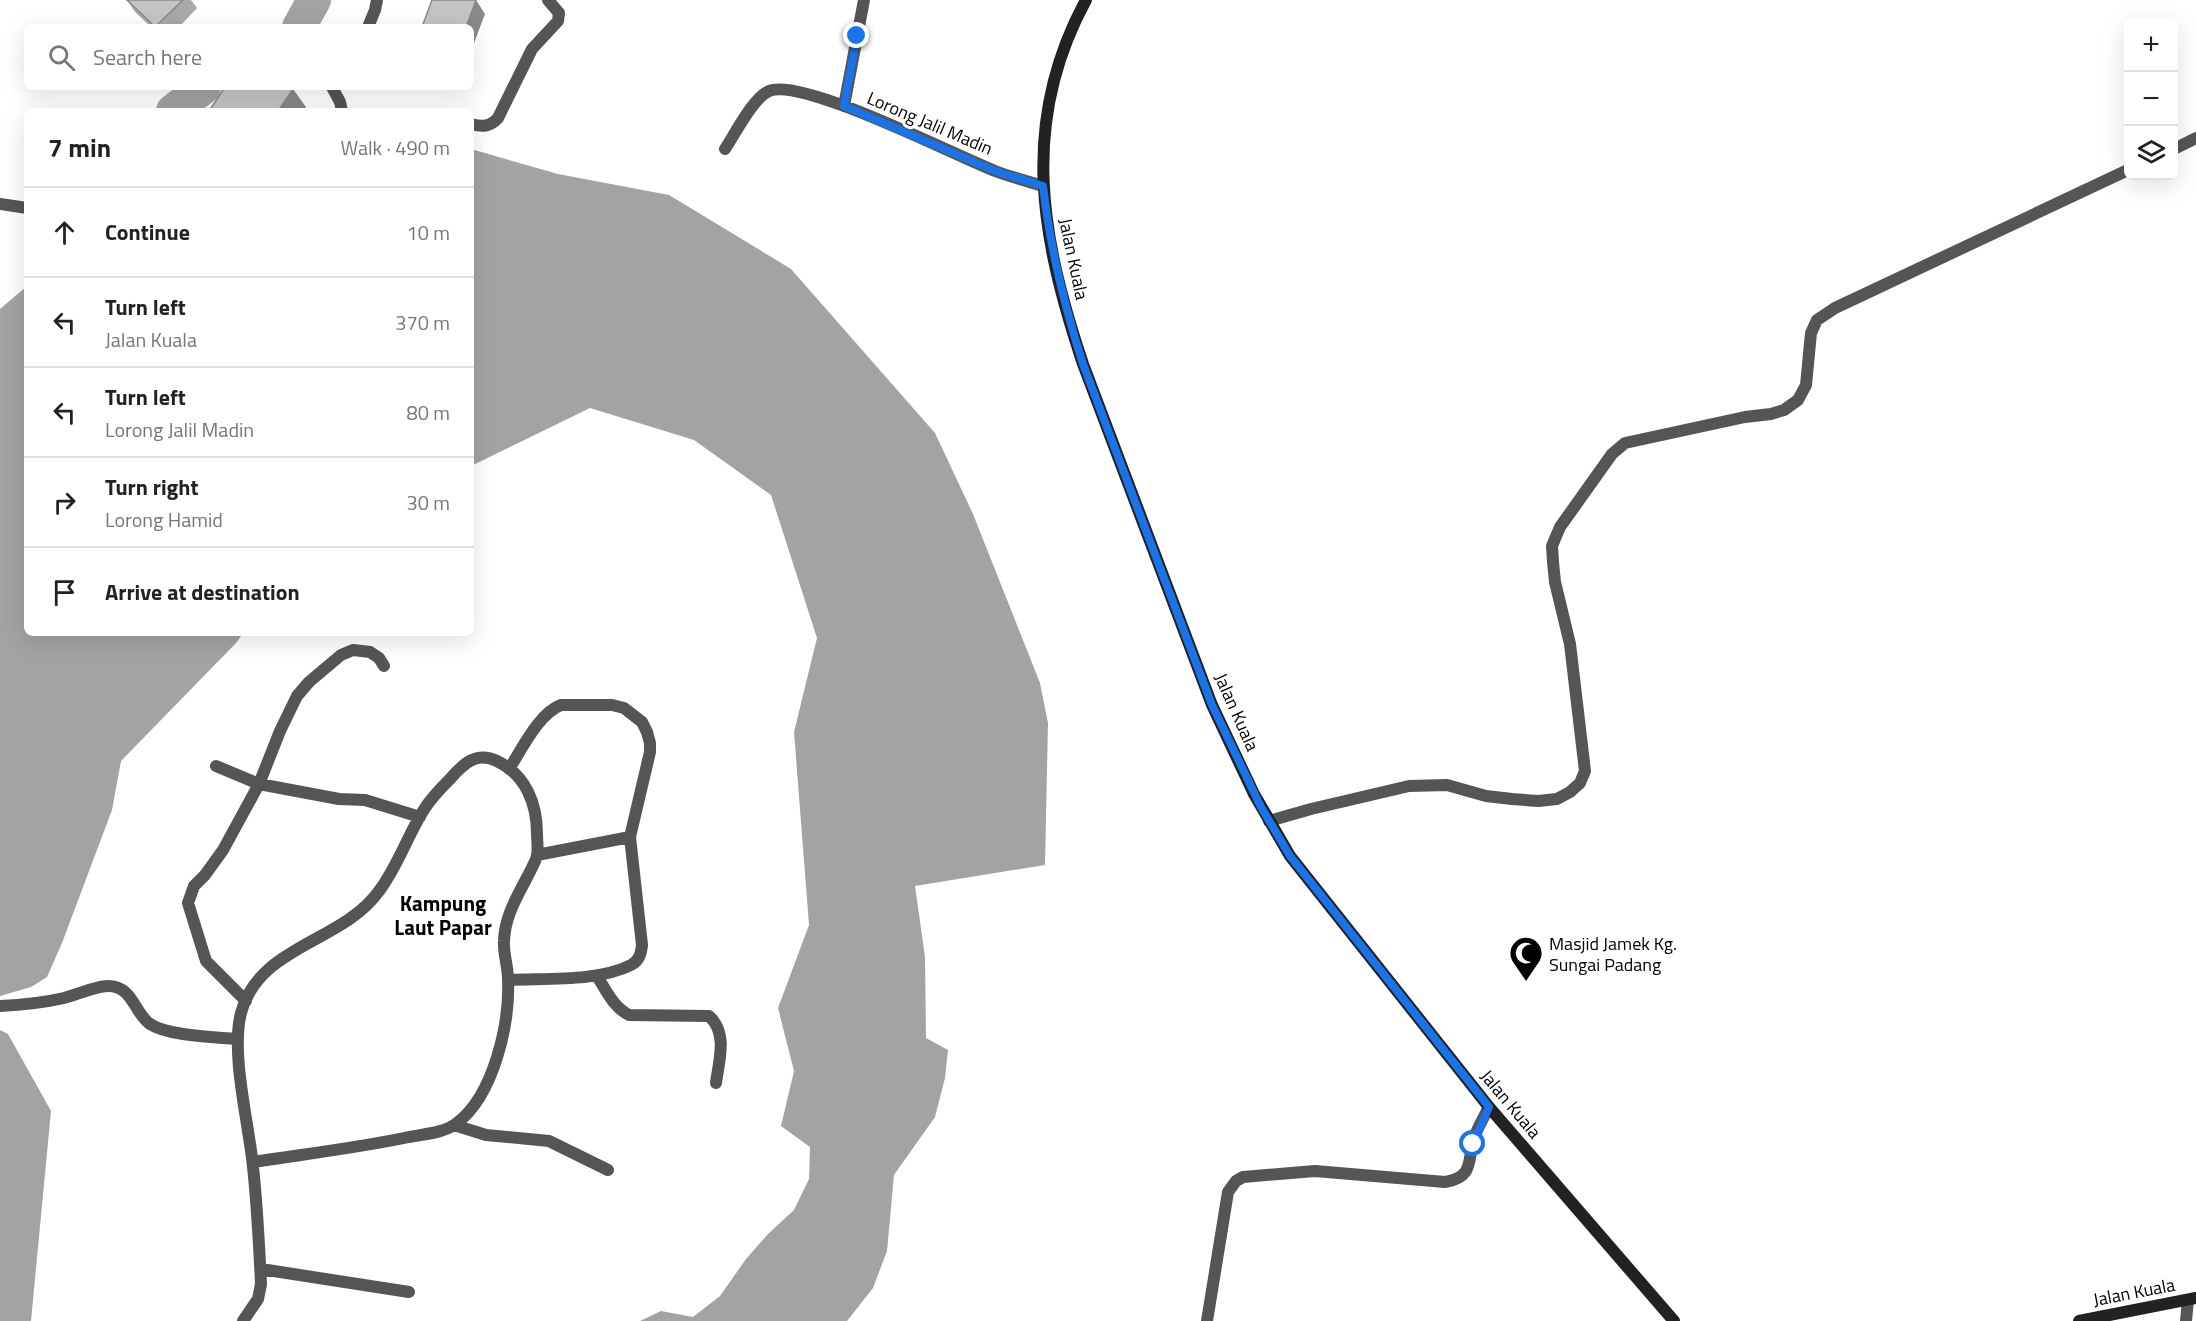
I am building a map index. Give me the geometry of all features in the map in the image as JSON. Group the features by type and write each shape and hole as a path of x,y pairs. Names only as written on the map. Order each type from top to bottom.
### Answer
{"main road":[{"name":"Jalan Kuala","path":"1086,0 1072,25 1048,102 1043,186 1055,265 1083,364 1212,705 1269,821 1290,856 1318,894 1489,1107 1674,1321"},
{"name":"Jalan Kuala","path":"2079,1321 2192,1299"}],"street":[{"path":"369,24 376,0"},
{"path":"474,124 490,125 498,118 532,48 558,21 559,13 548,0"},
{"path":"844,106 864,0"},
{"name":"Lorong Jalil Madin","path":"725,149 756,103 769,92 782,89 800,92 844,106 995,171 1043,186"},
{"path":"334,90 341,108"},
{"path":"2178,146 2196,138"},
{"path":"1269,821 1311,808 1409,786 1447,785 1485,796 1538,801 1557,798 1570,792 1580,783 1584,771 1570,645 1555,582 1552,546 1560,527 1573,507 1612,454 1625,442 1643,437 1784,410 1798,400 1806,385 1811,333 1817,320 1835,308 2124,172"},
{"path":"0,204 24,208"},
{"path":"246,1001 206,961 188,903 194,886 223,850 259,784 297,696 309,682 342,655 353,650 370,652 379,658 384,666"},
{"path":"508,980 597,976 632,964 640,956 642,945 630,837 645,779 650,743 642,722 624,708 612,705 568,704 554,707 544,717 509,769"},
{"path":"243,1321 258,1299 261,1284 253,1162 236,1039 241,1011 253,986 271,966 365,907 380,891 426,806 469,760 488,757 509,769 522,781 533,801 537,817 537,855 511,907 507,923 504,943 508,980 506,1013 493,1070 483,1094 471,1111 454,1125 438,1132 253,1162"},
{"path":"216,766 259,784 339,799 365,800 420,817"},
{"path":"537,855 630,837"},
{"path":"597,976 614,1003 621,1011 629,1015 709,1016 716,1022 721,1036 716,1083"},
{"path":"0,1006 42,1004 108,986 123,989 129,994 143,1018 157,1028 236,1039"},
{"path":"1207,1321 1231,1186 1236,1180 1243,1177 1315,1171 1455,1181 1467,1170 1475,1137 1489,1107"},
{"path":"454,1125 486,1135 549,1141 608,1170"},
{"path":"261,1269 409,1292"},
{"path":"2186,1321 2192,1299"}],"shaded area":[{"path":"474,150 558,174 669,195 791,269 935,433 973,514 1040,683 1048,723 1045,865 915,886 925,957 926,1038 948,1050 945,1078 935,1117 894,1175 887,1251 873,1288 847,1321 640,1321 661,1311 693,1317 720,1296 746,1259 794,1210 809,1179 810,1147 781,1126 794,1071 778,1008 809,925 794,732 817,638 771,495 694,440 590,408 474,465"},
{"path":"24,289 24,636 241,636 121,761 112,810 47,977 31,987 0,996 0,309"},
{"path":"0,1030 8,1034 51,1111 31,1321 0,1321"}],"building":[{"path":"127,0 183,0 158,24 152,24"},
{"path":"432,0 476,0 467,24 423,24"},
{"path":"223,90 292,90 280,108 211,108"}],"waterway":[{"path":"301,24 314,0"},
{"path":"177,108 200,90"}],"place":[{"name":"Masjid Jamek Kg. Sungai Padang","path":"1526,982"}],"district":[{"name":"Kampung Laut Papar","path":"443,915"}],"route":[{"path":"857,36 844,106 995,171 1043,186 1055,265 1083,364 1212,705 1254,794 1290,856 1489,1107 1473,1144"}]}
